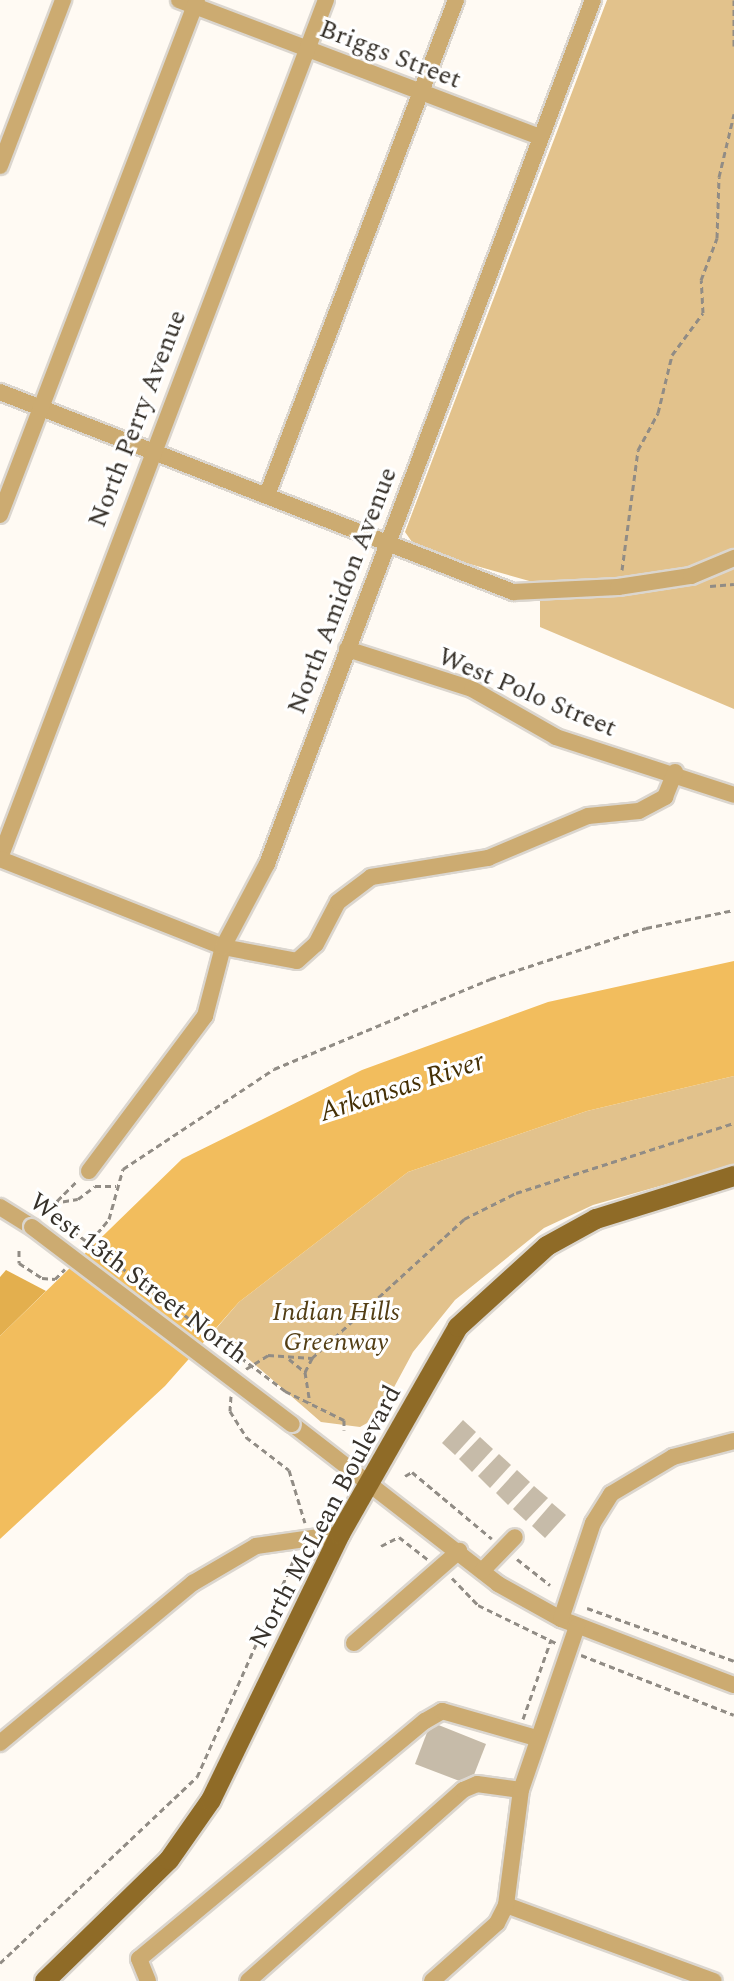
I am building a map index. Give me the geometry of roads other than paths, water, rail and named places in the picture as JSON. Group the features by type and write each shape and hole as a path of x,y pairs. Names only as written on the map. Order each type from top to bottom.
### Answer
{"main road":[{"name":"North McLean Boulevard","path":"45,1981 169,1860 211,1800 340,1534 458,1327 547,1246 596,1219 734,1176"}],"street":[{"path":"0,166 63,0"},
{"name":"North Perry Avenue","path":"0,858 151,450 326,0"},
{"path":"267,495 456,0"},
{"name":"North Amidon Avenue","path":"89,1171 205,1016 223,947 267,864 593,0"},
{"path":"0,515 190,2"},
{"name":"Briggs Street","path":"190,2 539,137"},
{"path":"0,392 513,592 618,587 691,576 734,558"},
{"name":"West Polo Street","path":"347,649 472,689 556,737 675,772 734,795"},
{"path":"0,858 223,947 297,961 347,892 371,877 488,858 588,816 639,811 665,797 675,772"},
{"name":"West 13th Street North","path":"0,1207 32,1227 370,1481 482,1571 561,1619 734,1685"},
{"path":"561,1619 593,1523 611,1494 673,1457 734,1441"},
{"path":"0,1743 193,1583 256,1546 267,1548 301,1539 340,1534"},
{"path":"482,1571 510,1542"},
{"path":"354,1643 459,1551"},
{"path":"432,1981 497,1923 506,1905 521,1790 536,1738 577,1626"},
{"path":"148,1981 139,1959 425,1721 442,1711 536,1738"},
{"path":"248,1981 463,1790 477,1784 521,1790"},
{"path":"506,1905 714,1981"}],"water":[{"name":"Arkansas River","path":"734,961 734,1076 587,1111 408,1172 239,1302 165,1386 0,1539 0,1336 182,1159 362,1070 548,1002"}],"park label":[{"name":"Indian Hills Greenway","path":"336,1328"}]}
